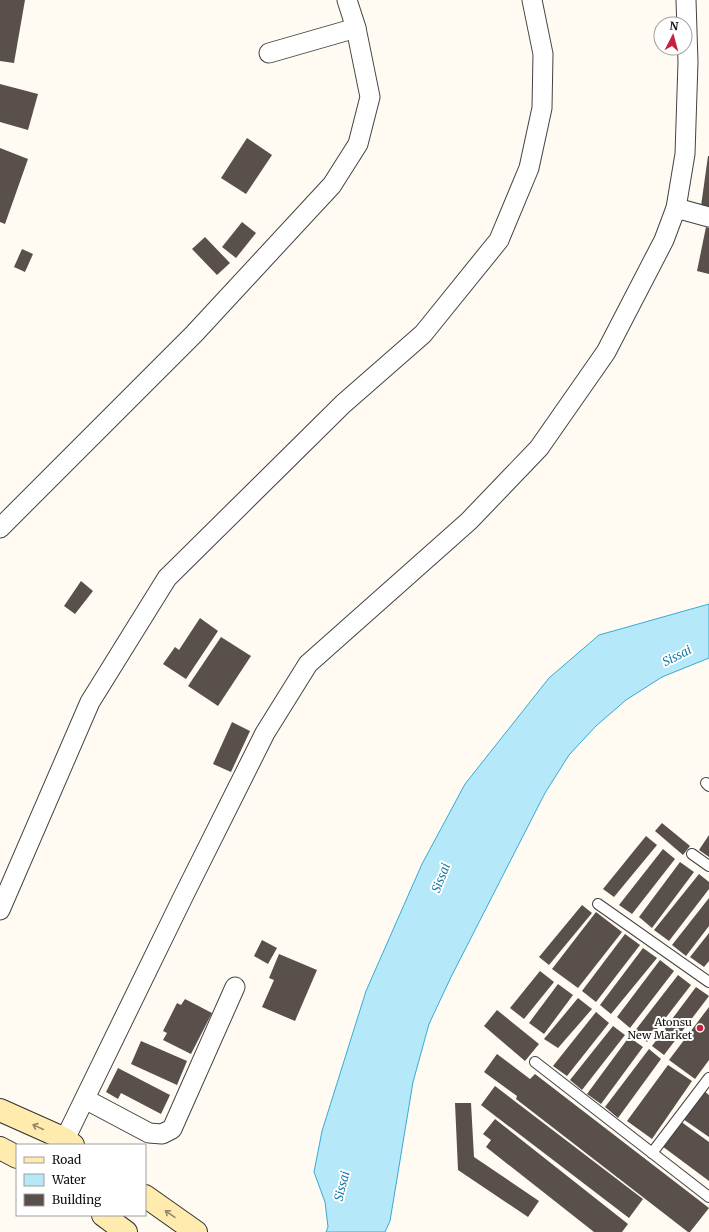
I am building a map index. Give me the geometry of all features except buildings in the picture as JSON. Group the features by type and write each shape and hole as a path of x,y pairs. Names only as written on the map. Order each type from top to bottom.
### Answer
{"main road":[{"path":"0,1110 69,1142"},
{"path":"0,1148 16,1156"},
{"path":"146,1197 196,1232"},
{"path":"104,1216 126,1232"}],"street":[{"path":"0,528 194,334 332,185 358,144 370,97 356,28 347,0"},
{"path":"0,910 6,878 90,702 167,578 343,404 423,334 499,240 529,168 542,108 543,54 532,0"},
{"path":"69,1142 85,1099 186,890 265,734 308,664 469,521 539,448 606,352 664,240 676,208 684,154 688,62 686,0"},
{"path":"269,53 356,28"},
{"path":"676,208 709,217"},
{"path":"85,1099 149,1133 162,1134 172,1129 235,987"}],"lane":[{"path":"692,854 709,866"},
{"path":"598,904 709,982"},
{"path":"535,1062 709,1197"},
{"path":"652,1153 709,1078"}],"water":[{"name":"Sissai","path":"709,604 709,658 662,677 626,700 596,726 569,755 545,793 451,977 429,1024 413,1082 390,1221 385,1232 326,1232 328,1227 325,1202 314,1172 322,1131 366,991 422,864 465,784 549,678 599,635"}],"place":[{"name":"Atonsu New Market","path":"700,1028"}]}
